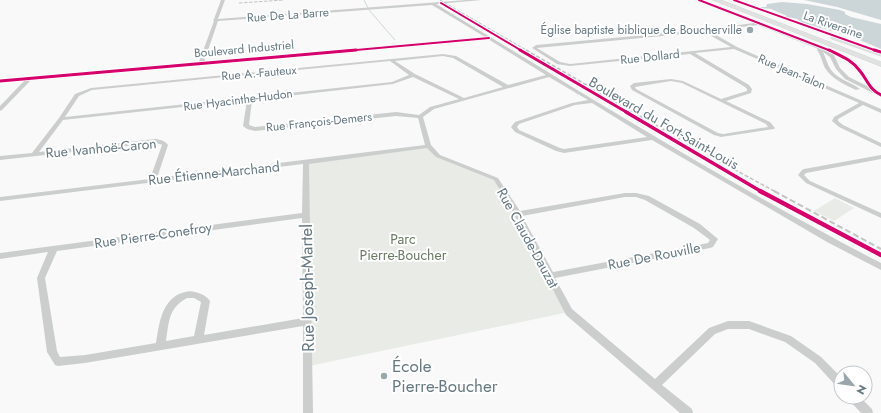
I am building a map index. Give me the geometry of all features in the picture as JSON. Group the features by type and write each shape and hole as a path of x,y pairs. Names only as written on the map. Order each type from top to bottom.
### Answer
{"highway":[{"path":"716,0 881,64"},
{"path":"726,0 881,59"},
{"path":"782,22 881,54"},
{"path":"788,28 881,69"}],"street":[{"path":"201,62 223,0"},
{"name":"Rue De La Barre","path":"215,20 480,0"},
{"path":"698,0 821,48 834,59 839,71 847,78 881,95"},
{"name":"Boulevard du Fort-Saint-Louis","path":"433,4 653,138 830,240 881,267"},
{"path":"704,30 718,27 758,24"},
{"name":"Rue Jean-Talon","path":"704,30 735,48 881,111"},
{"name":"Rue Dollard","path":"704,30 533,47 565,64 735,48"},
{"name":"Boulevard Industriel","path":"0,81 487,36"},
{"path":"805,42 821,52 829,69 838,78 881,99"},
{"path":"691,53 747,86 750,89 749,92 722,100 678,80 636,84 632,86 634,90 716,134 723,136 772,128 768,123 722,100"},
{"name":"Rue A.-Fauteux","path":"34,154 61,119 77,94 91,89 450,56 507,87"},
{"path":"392,61 413,75 463,99"},
{"name":"Rue Hyacinthe-Hudon","path":"61,119 393,83 413,75"},
{"path":"428,146 420,117 432,108 551,75"},
{"path":"0,109 32,77"},
{"name":"Boulevard Industriel","path":"0,78 32,77"},
{"name":"Rue François-Demers","path":"250,98 246,126 255,129 396,114 420,117"},
{"path":"592,101 567,107 517,123 514,127 517,131 558,150 564,151 653,138"},
{"path":"863,103 836,118 835,121 841,126 881,145"},
{"name":"Rue Ivanhoë-Caron","path":"0,158 155,141 162,142 165,145 153,180"},
{"name":"Rue Étienne-Marchand","path":"0,199 306,163 428,146"},
{"name":"Rue Claude-Dauzat","path":"428,146 438,156 496,179 518,214 569,312 688,413"},
{"path":"881,157 804,171 801,175 808,182 881,216"},
{"name":"Rue Joseph-Martel","path":"306,163 305,215 308,321 308,413"},
{"name":"Rue De Rouville","path":"518,214 625,195 636,195 647,198 697,226 714,239 710,245 550,276"},
{"name":"Rue Pierre-Conefroy","path":"0,256 305,215"},
{"path":"54,248 41,278 52,352 58,362 308,321"},
{"path":"160,346 170,304 177,298 187,294 198,295 206,301 198,340"},
{"path":"655,385 712,331 728,325 749,325 788,339 818,360 833,376"},
{"path":"860,405 868,413"}],"green space":[{"name":"Parc Pierre-Boucher","path":"428,146 438,156 496,179 569,312 309,366 306,163"},
{"path":"835,198 854,208 834,221 814,211"}],"shaded area":[{"path":"804,0 881,0 881,20 837,7"},
{"path":"782,2 807,4 840,10 851,17 881,24 881,49 855,38 804,23 797,19 783,16 787,16 771,9 760,7 766,7 767,4"}],"waterway":[{"path":"364,0 368,8"},
{"path":"369,10 395,40"}],"railway":[{"path":"239,3 284,0"},
{"path":"440,0 528,51"},
{"path":"526,50 713,158 776,192"},
{"path":"774,191 881,249"}],"cycle path":[{"path":"699,0 805,42 823,47 848,59 860,71 873,91 881,95"},
{"name":"La Riveraine","path":"734,0 881,52"},
{"path":"441,3 754,188 881,255"},
{"path":"0,81 489,38"}],"place":[{"name":"Église baptiste biblique de Boucherville","path":"750,30"},
{"name":"École Pierre-Boucher","path":"384,376"}]}
